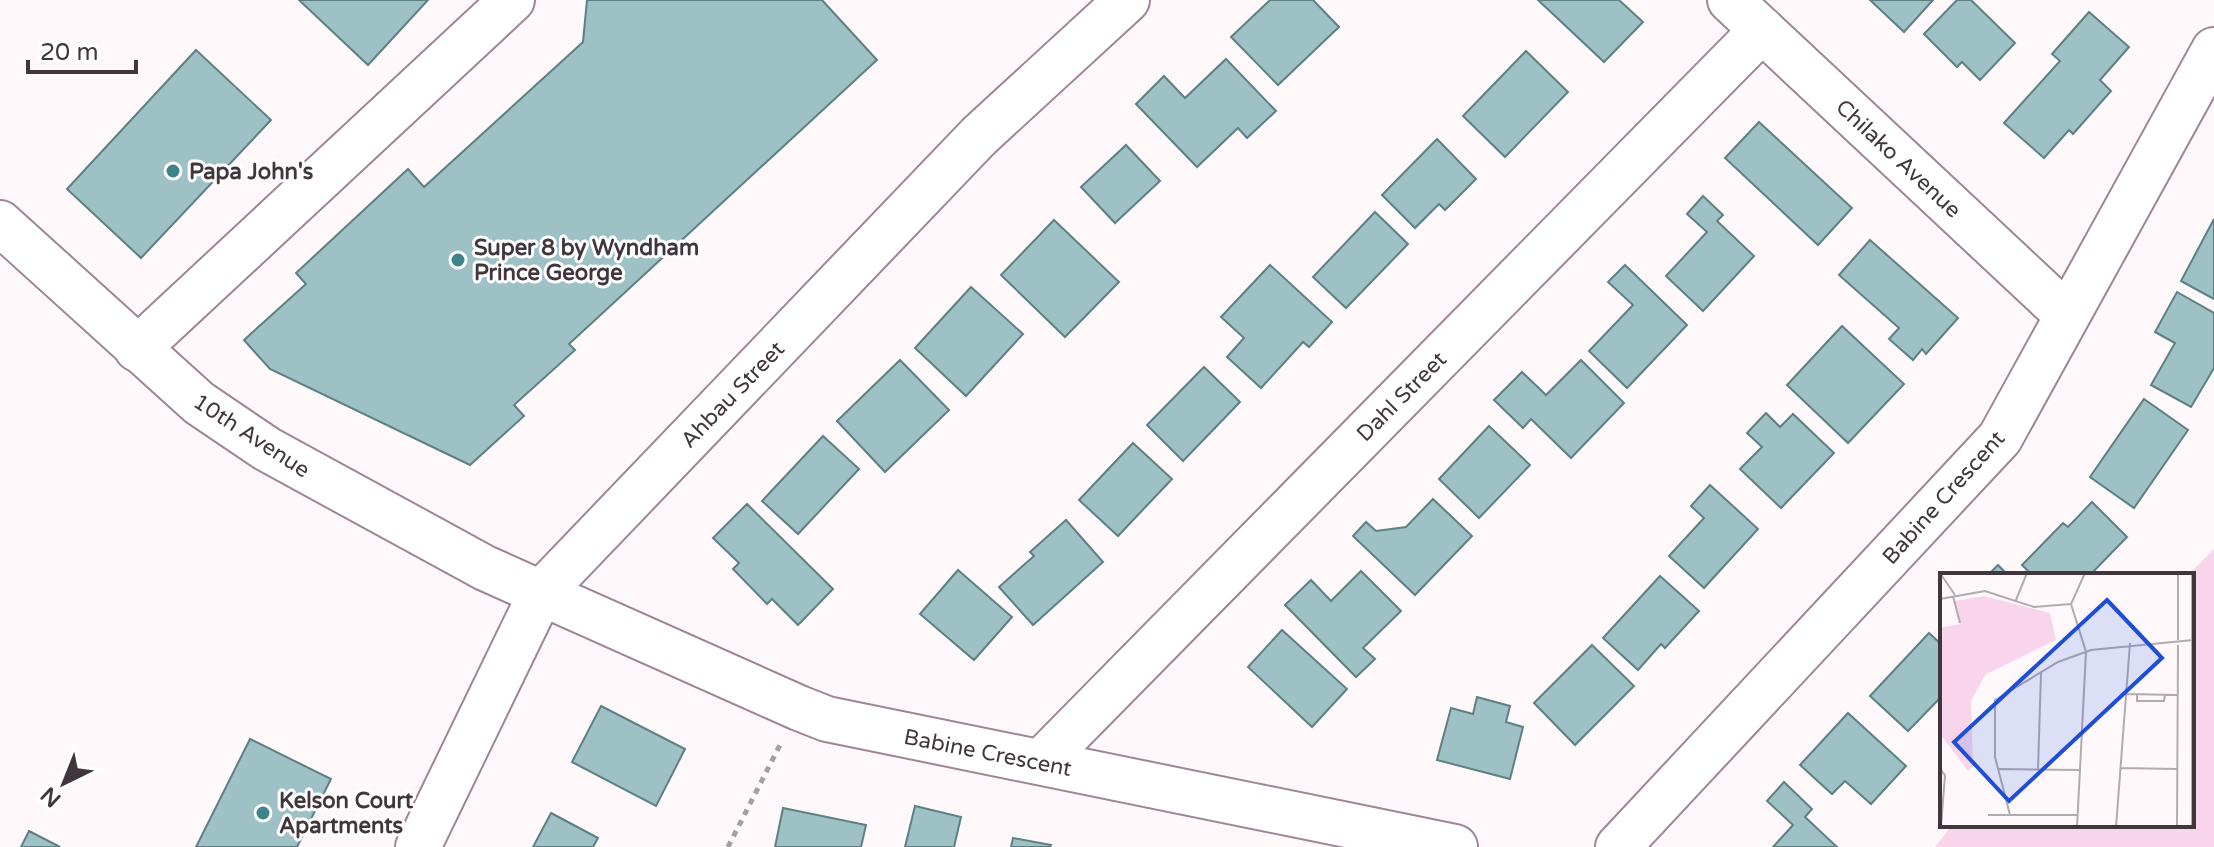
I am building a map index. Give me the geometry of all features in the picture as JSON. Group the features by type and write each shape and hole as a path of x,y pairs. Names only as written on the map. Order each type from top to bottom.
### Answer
{"street":[{"path":"137,349 512,0"},
{"name":"Ahbau Street","path":"418,847 541,593 979,136 1127,0"},
{"name":"Chilako Avenue","path":"1730,0 2067,315"},
{"name":"Dahl Street","path":"1041,762 1762,30"},
{"name":"Babine Crescent","path":"1618,847 2000,438 2214,50"},
{"name":"10th Avenue","path":"0,223 199,403 267,449 485,568 541,593"},
{"name":"Babine Crescent","path":"541,593 827,719 1455,847"}],"path":[{"path":"728,847 799,708"}],"shaded area":[{"path":"2214,549 2214,847 1935,847 1950,827 2194,827 2194,573 2190,573"}],"building":[{"path":"299,0 428,0 368,65"},
{"path":"587,0 822,0 877,60 569,344 575,350 514,405 524,416 470,465 270,369 244,340 306,284 296,273 408,169 424,187 583,42"},
{"path":"1270,0 1313,0 1339,27 1278,85 1231,37"},
{"path":"1538,0 1619,0 1643,22 1604,62"},
{"path":"1870,0 1933,0 1904,32"},
{"path":"1957,0 1971,0 2015,43 1980,80 1962,62 1957,67 1924,34"},
{"path":"2089,12 2129,47 2100,80 2111,91 2073,134 2069,130 2044,158 2004,123 2060,61 2052,54"},
{"path":"196,50 271,120 141,258 67,189"},
{"path":"1526,51 1568,92 1505,157 1463,116"},
{"path":"1226,59 1276,111 1247,138 1238,128 1197,167 1136,104 1164,76 1185,98"},
{"path":"1759,122 1852,208 1818,245 1725,158"},
{"path":"1437,139 1476,179 1445,210 1439,204 1415,228 1382,195"},
{"path":"1126,145 1160,181 1115,223 1081,187"},
{"path":"1703,196 1723,215 1717,221 1754,256 1703,311 1666,276 1707,232 1687,214"},
{"path":"1375,212 1408,244 1346,308 1313,277"},
{"path":"2214,219 2214,299 2181,281"},
{"path":"1054,220 1119,282 1065,337 1001,275"},
{"path":"1870,240 1958,318 1926,354 1922,349 1913,360 1889,339 1899,328 1839,275"},
{"path":"1270,265 1332,322 1309,347 1303,342 1261,388 1227,357 1244,338 1221,317"},
{"path":"1625,265 1687,325 1627,388 1589,351 1633,305 1608,282"},
{"path":"971,287 1023,334 966,396 915,348"},
{"path":"2177,292 2214,313 2214,368 2191,407 2151,385 2175,343 2155,332"},
{"path":"1842,326 1904,384 1848,443 1787,385"},
{"path":"900,360 949,410 885,472 837,421"},
{"path":"1581,360 1624,403 1571,458 1531,419 1523,428 1494,400 1522,372 1546,395"},
{"path":"1204,367 1240,402 1183,461 1147,425"},
{"path":"2144,399 2188,430 2134,508 2090,477"},
{"path":"1766,413 1780,427 1793,414 1834,453 1781,508 1740,469 1762,447 1747,433"},
{"path":"1489,426 1530,465 1479,518 1439,479"},
{"path":"823,436 859,469 798,534 762,501"},
{"path":"1133,443 1172,479 1118,536 1079,500"},
{"path":"1710,485 1758,529 1704,588 1669,556 1704,518 1691,506"},
{"path":"1433,499 1472,536 1415,595 1353,536 1366,522 1376,531 1406,527"},
{"path":"2092,502 2127,537 2092,573 2030,573 2022,565 2063,523 2068,527"},
{"path":"747,504 833,589 798,625 772,599 767,604 733,569 739,563 713,538"},
{"path":"1066,520 1103,562 1033,625 999,587 1034,556 1030,552"},
{"path":"1998,565 2006,573 1990,573"},
{"path":"958,570 1012,617 974,660 920,614"},
{"path":"1361,571 1401,611 1363,648 1375,659 1356,677 1285,605 1311,580 1331,601"},
{"path":"1660,576 1699,611 1665,648 1661,644 1638,670 1603,638"},
{"path":"1282,630 1347,689 1312,727 1248,667"},
{"path":"1929,633 1940,643 1940,698 1908,731 1870,696"},
{"path":"1592,645 1634,686 1575,745 1534,703"},
{"path":"1477,697 1510,706 1506,722 1523,727 1510,779 1437,760 1451,708 1473,714"},
{"path":"601,706 685,749 656,806 572,762"},
{"path":"1848,713 1906,766 1871,804 1845,781 1832,794 1800,765"},
{"name":"Kelson Court Apartments","path":"250,739 331,779 297,847 196,847"},
{"path":"1784,782 1812,809 1805,817 1837,847 1773,847 1793,825 1767,801"},
{"path":"915,806 961,817 954,847 905,847"},
{"path":"783,808 866,825 861,847 775,847"},
{"path":"551,813 598,838 593,847 533,847"},
{"path":"29,831 60,847 21,847"},
{"path":"1013,838 1051,845 1011,847"}],"place":[{"name":"Papa John's","path":"173,171"},
{"name":"Super 8 by Wyndham Prince George","path":"458,260"},
{"name":"Kelson Court Apartments","path":"263,813"}]}
